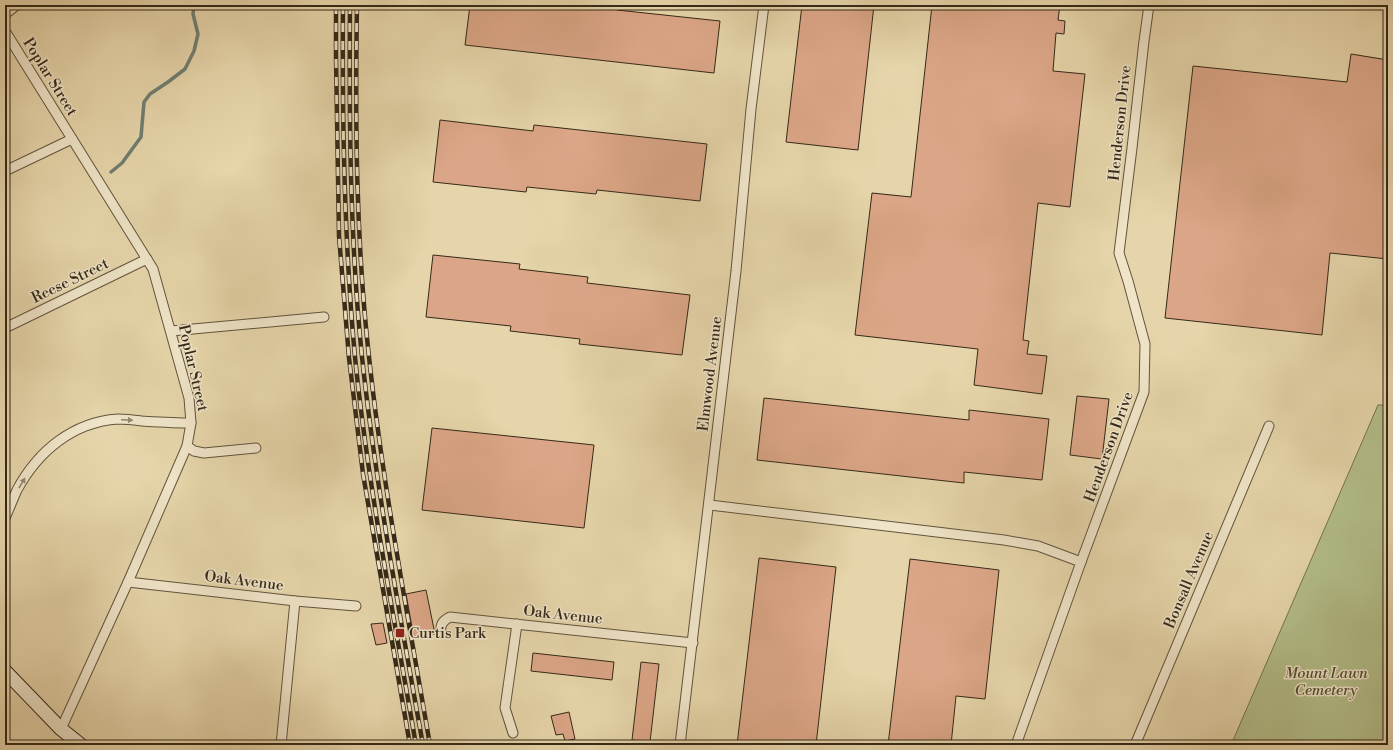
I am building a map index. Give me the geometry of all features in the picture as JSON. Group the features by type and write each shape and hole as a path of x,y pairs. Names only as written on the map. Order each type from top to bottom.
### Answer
{"street":[{"path":"5,14 17,5"},
{"name":"Elmwood Avenue","path":"680,745 710,504 736,271 751,109 764,5"},
{"name":"Henderson Drive","path":"1016,745 1080,562 1144,392 1145,344 1119,253 1149,5"},
{"name":"Poplar Street","path":"5,31 153,269 189,398 191,424 187,446 128,582 61,730"},
{"path":"5,171 72,139"},
{"name":"Reese Street","path":"5,328 147,259"},
{"path":"171,331 324,317"},
{"path":"5,518 17,490 41,455 57,441 77,429 96,423 118,419 191,424"},
{"name":"Bonsall Avenue","path":"1135,745 1269,426"},
{"path":"187,446 194,451 204,453 256,448"},
{"path":"710,504 1004,540 1038,546 1080,562"},
{"name":"Oak Avenue","path":"128,582 295,601 356,606"},
{"path":"281,745 295,601"},
{"name":"Oak Avenue","path":"441,633 440,627 442,623 450,617 693,643"},
{"path":"514,733 505,708 518,624"},
{"path":"5,671 61,730 81,745"}],"green space":[{"name":"Mount Lawn Cemetery","path":"1378,405 1388,405 1388,745 1231,745"}],"building":[{"path":"470,5 618,5 617,10 720,21 714,73 465,45"},
{"path":"802,5 874,5 858,150 786,142"},
{"path":"932,5 1060,5 1058,20 1065,21 1064,34 1056,33 1053,71 1085,74 1070,207 1038,203 1023,340 1029,341 1027,354 1047,356 1042,394 974,385 978,349 855,335 872,193 911,197"},
{"path":"1351,54 1388,60 1388,259 1330,253 1322,335 1165,318 1193,66 1347,82"},
{"path":"440,120 533,131 534,125 707,144 700,201 597,190 596,194 527,187 526,192 433,182"},
{"path":"433,255 520,264 519,269 588,277 587,283 690,295 682,355 579,344 580,339 510,331 511,326 426,317"},
{"path":"1077,396 1109,399 1102,459 1070,455"},
{"path":"764,398 969,420 969,410 1049,419 1042,480 964,472 964,483 757,460"},
{"path":"432,428 594,445 584,528 422,510"},
{"path":"759,558 836,567 816,745 737,745"},
{"path":"910,559 999,570 985,699 956,696 951,745 888,745"},
{"path":"426,590 435,634 414,638 406,594"},
{"path":"383,623 387,643 376,645 371,624"},
{"path":"533,653 614,662 612,680 531,671"},
{"path":"641,662 659,664 650,742 632,740"},
{"path":"569,712 575,739 565,741 563,734 556,735 551,716"}],"waterway":[{"path":"111,172 122,163 141,137 144,102 150,94 185,69 194,51 198,34 193,14 194,5"}],"railway":[{"path":"336,5 339,236 349,358 363,474 410,745"},
{"path":"343,5 344,181 348,269 355,357 360,406 374,503 416,745"},
{"path":"350,5 351,181 355,269 362,357 381,503 423,745"},
{"path":"357,5 357,181 361,269 369,357 381,454 430,745"}],"place":[{"name":"Curtis Park","path":"400,633"}]}
